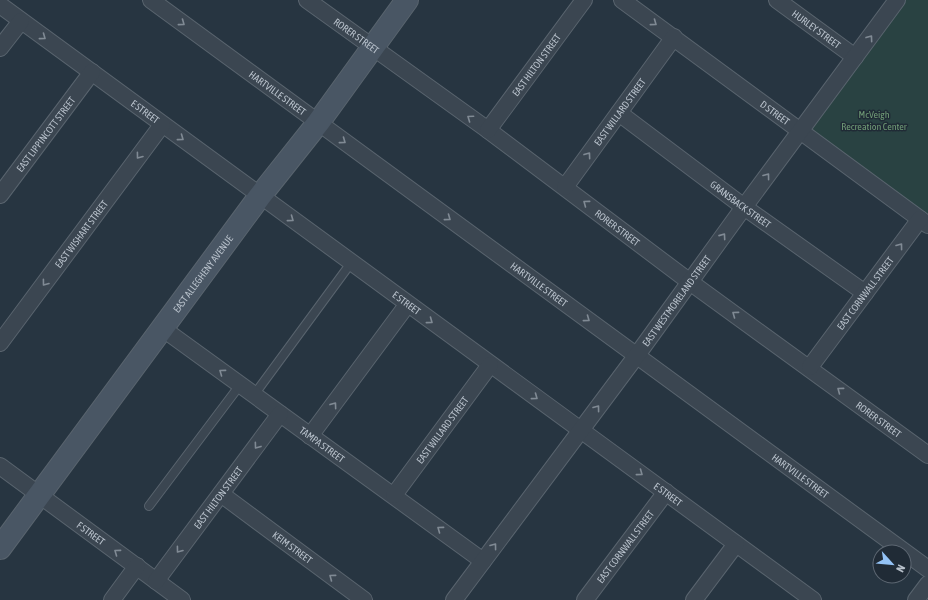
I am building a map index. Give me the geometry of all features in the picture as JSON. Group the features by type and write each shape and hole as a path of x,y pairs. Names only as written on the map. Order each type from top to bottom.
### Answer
{"main road":[{"name":"EAST ALLEGHENY AVENUE","path":"0,548 260,196 318,123 407,0"}],"street":[{"name":"HARTVILLE STREET","path":"150,0 928,569"},
{"name":"RORER STREET","path":"307,0 488,130 690,282 810,367 928,455"},
{"name":"EAST HILTON STREET","path":"488,130 584,0"},
{"name":"D STREET","path":"622,0 924,222"},
{"name":"HURLEY STREET","path":"778,0 855,57"},
{"name":"EAST WESTMORELAND STREET","path":"454,600 637,356 744,207 897,0"},
{"name":"E STREET","path":"0,5 407,305 666,492 736,544 803,597"},
{"path":"0,48 21,21"},
{"name":"EAST WILLARD STREET","path":"565,187 674,37"},
{"name":"EAST LIPPINCOTT STREET","path":"0,195 92,72"},
{"name":"GRANSBACK STREET","path":"619,113 744,207 865,293"},
{"name":"EAST WISHART STREET","path":"0,343 162,124"},
{"name":"EAST CORNWALL STREET","path":"810,367 865,293 924,222"},
{"path":"310,436 407,305"},
{"name":"TAMPA STREET","path":"162,328 483,561"},
{"name":"EAST WILLARD STREET","path":"394,495 490,365"},
{"name":"EAST HILTON STREET","path":"156,580 280,414"},
{"name":"F STREET","path":"0,466 182,600"},
{"name":"EAST CORNWALL STREET","path":"585,600 666,492"},
{"name":"KEIM STREET","path":"221,494 364,600"},
{"path":"694,600 736,544"},
{"path":"112,600 137,566"},
{"path":"916,600 928,584"}],"lane":[{"path":"254,395 351,263"},
{"path":"149,506 240,385"}],"green space":[{"name":"McVeigh Recreation Center","path":"898,0 928,0 928,225 801,131"}]}
